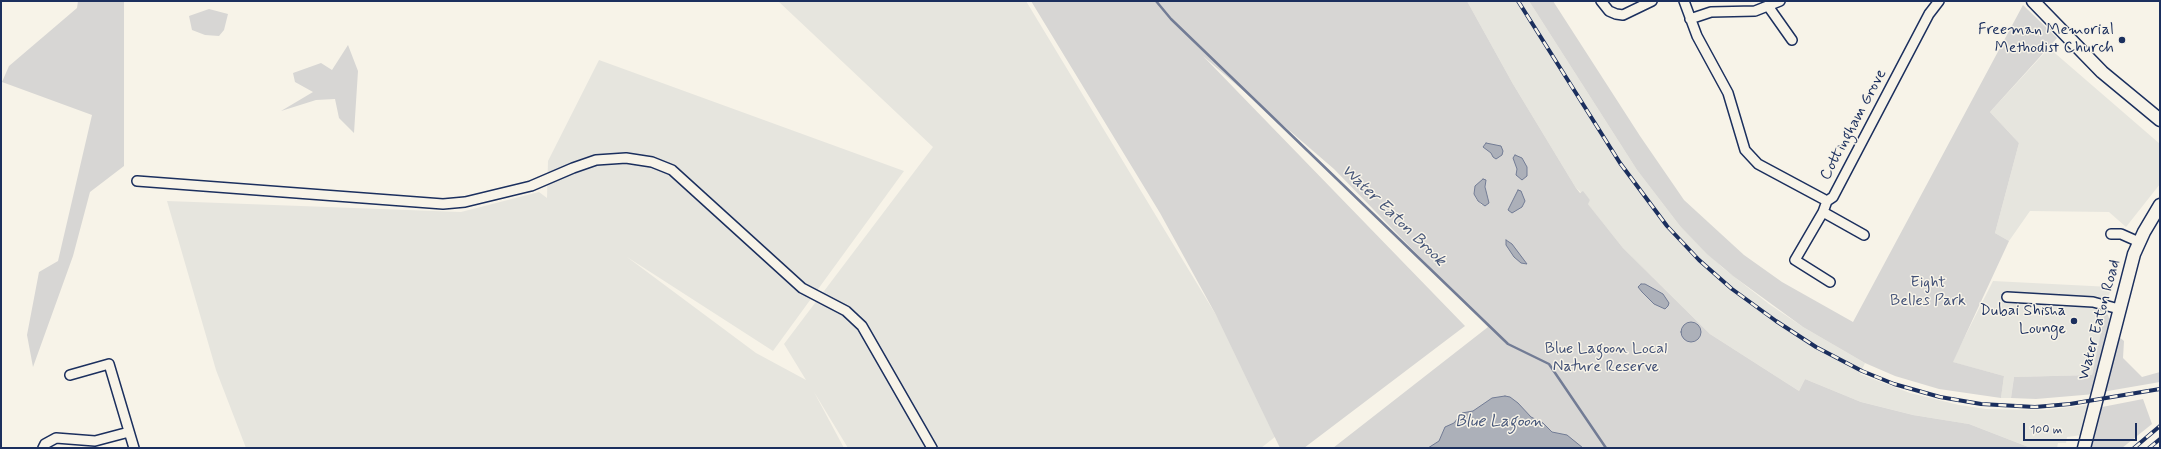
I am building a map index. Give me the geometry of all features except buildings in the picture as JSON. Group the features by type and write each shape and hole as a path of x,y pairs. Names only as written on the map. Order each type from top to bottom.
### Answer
{"street":[{"path":"1601,1 1609,11 1624,15 1652,1"},
{"name":"Cottingham Grove","path":"1684,1 1697,36 1728,93 1734,108 1741,141 1747,154 1758,164 1827,201 1834,197 1929,14 1939,1"},
{"path":"1690,20 1711,12 1755,11 1780,1"},
{"path":"2033,1 2102,72 2156,117 2160,125"},
{"path":"1768,6 1773,16 1792,40"},
{"path":"137,180 443,204 465,202 531,186 596,160 626,158 652,162 672,170 802,288 846,311 862,326 932,448"},
{"path":"1827,201 1823,212 1795,260 1830,282"},
{"name":"Water Eaton Road","path":"2084,448 2119,309 2139,242 2160,205"},
{"path":"1823,212 1864,235"},
{"path":"2111,234 2121,234 2139,242"},
{"path":"2007,297 2093,302 2119,309"},
{"path":"70,375 109,364 134,448"},
{"path":"43,448 45,444 56,438 95,442 129,432"}],"shaded area":[{"path":"778,1 1026,1 1285,429 1261,448 848,448 814,392 844,448 246,448 216,370 167,201 461,212 539,192 547,198 548,161 599,60 904,171 773,351 627,257 756,353 806,380 784,344 933,147"},
{"path":"1467,1 1529,1 1637,170 1680,226 1723,268 1769,304 1803,327 1865,363 1860,374 1910,393 1959,405 1986,409 2044,410 2088,405 2082,435 2067,437 2066,443 2058,443 2057,448 2031,448 1969,424 1913,415 1861,402 1805,379 1799,391 1710,334 1623,248 1587,203 1590,200 1576,188 1513,84"},
{"path":"2049,48 2160,144 2160,184 2126,227 2109,212 2030,211 2009,241 1995,233 2019,143 1990,112"},
{"path":"1993,281 2111,287 2092,375 2014,377 2011,398 2001,398 2004,376 1952,362"}],"green space":[{"path":"78,1 124,1 124,166 90,192 73,256 33,367 27,335 39,272 58,261 92,115 2,82 9,66 77,8"},
{"name":"Blue Lagoon Local Nature Reserve","path":"1031,1 1467,1 1513,84 1576,188 1580,193 1583,191 1590,200 1588,204 1623,248 1710,334 1799,391 1805,379 1861,402 1913,415 1969,424 2031,448 1333,448 1488,327 1334,169 1203,56 1465,326 1304,448 1280,448 1216,315 1160,213","holes":["1486,183 1485,192 1488,198 1482,205 1476,199 1474,190 1475,186"]},
{"name":"Eight Belles Park","path":"1529,1 1553,1 1640,136 1684,200 1744,255 1782,282 1853,322 2023,5 2057,38 1990,112 2019,143 1995,233 2009,241 1953,362 2004,376 2001,398 1939,389 1895,376 1865,363 1803,327 1733,276 1707,254 1680,226 1637,170"},
{"path":"209,9 228,14 224,30 219,36 205,35 192,30 189,16"},
{"path":"348,45 358,71 354,133 339,118 335,99 316,100 281,111 313,92 295,82 293,73 321,63 332,70"},
{"path":"2105,313 2108,315 2111,325 2095,394 2036,399 2011,398 2014,377 2092,375"},
{"path":"2117,335 2124,341 2123,358 2142,377 2160,372 2160,382 2102,392"},
{"path":"2143,399 2152,424 2122,448 2089,448 2097,408"}],"water":[{"path":"1486,143 1501,146 1503,151 1502,155 1496,159 1493,157 1491,153 1483,147"},
{"path":"1515,155 1522,158 1527,167 1527,176 1522,180 1516,175 1517,169 1513,158"},
{"path":"1483,179 1486,180 1485,187 1489,203 1485,206 1478,201 1474,194 1475,186"},
{"path":"1518,190 1521,191 1525,201 1522,207 1512,213 1508,210"},
{"path":"1506,240 1512,244 1527,264 1521,263 1514,257 1506,245"},
{"path":"1641,284 1645,284 1663,294 1669,303 1668,306 1665,309 1654,304 1638,287"},
{"path":"1691,322 1698,325 1701,332 1698,339 1691,342 1684,339 1681,332 1684,325"},
{"name":"Blue Lagoon","path":"1505,396 1510,397 1518,403 1531,417 1543,423 1552,432 1567,435 1583,448 1428,448 1439,441 1445,427 1454,423 1462,413 1473,411 1492,398"}],"waterway":[{"name":"Water Eaton Brook","path":"1156,1 1171,19 1508,344 1549,364 1606,448"}],"railway":[{"path":"1518,1 1620,163 1667,226 1699,260 1732,289 1776,321 1816,347 1862,371 1894,384 1940,397 1981,404 2035,407 2070,404 2160,389"},
{"path":"2134,448 2160,426"},
{"path":"2149,448 2160,439"}],"place":[{"name":"Freeman Memorial Methodist Church","path":"2122,40"},
{"name":"Dubai Shisha Lounge","path":"2074,321"}]}
